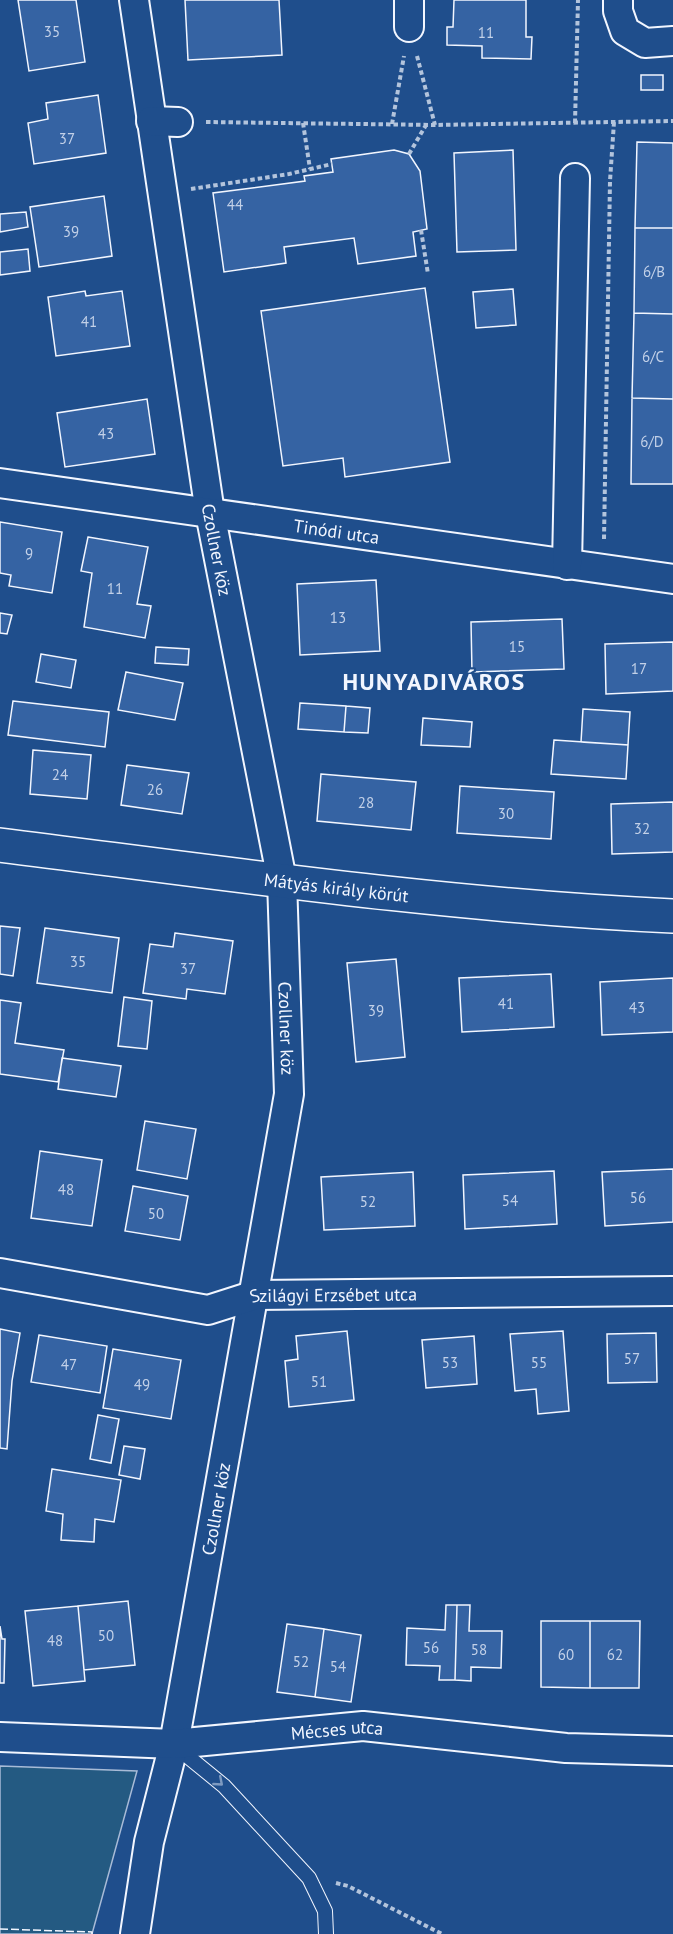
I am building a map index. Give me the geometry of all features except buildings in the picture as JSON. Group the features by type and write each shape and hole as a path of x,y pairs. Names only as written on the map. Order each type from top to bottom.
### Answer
{"street":[{"name":"Czollner köz","path":"134,0 164,121 210,513 282,880 290,1094 174,1744 149,1842 139,1930"},
{"path":"618,0 618,11 625,31 645,43 673,41"},
{"path":"567,566 575,178"},
{"name":"Tinódi utca","path":"0,483 567,566 673,579"},
{"name":"Mátyás király körút","path":"0,845 282,880 591,913 673,916"},
{"name":"Szilágyi Erzsébet utca","path":"0,1273 208,1310 255,1295 673,1291"},
{"name":"Mécses utca","path":"0,1737 174,1744 363,1726 566,1748 673,1751"}],"lane":[{"path":"174,1744 224,1786 309,1878 325,1911 326,1934"}],"path":[{"path":"575,123 578,0"},
{"path":"409,14 435,125"},
{"path":"392,124 409,14"},
{"path":"164,121 426,125 673,122"},
{"path":"604,543 610,181 614,122"},
{"path":"303,123 310,169"},
{"path":"409,154 426,125"},
{"path":"188,189 332,164"},
{"path":"421,230 428,274"},
{"path":"309,1878 348,1886 442,1934"}],"shaded area":[{"path":"0,1766 137,1771 92,1934 0,1934"}],"fence":[{"path":"0,1929 92,1932 92,1934"}],"district":[{"name":"HUNYADIVÁROS","path":"434,681"}]}
